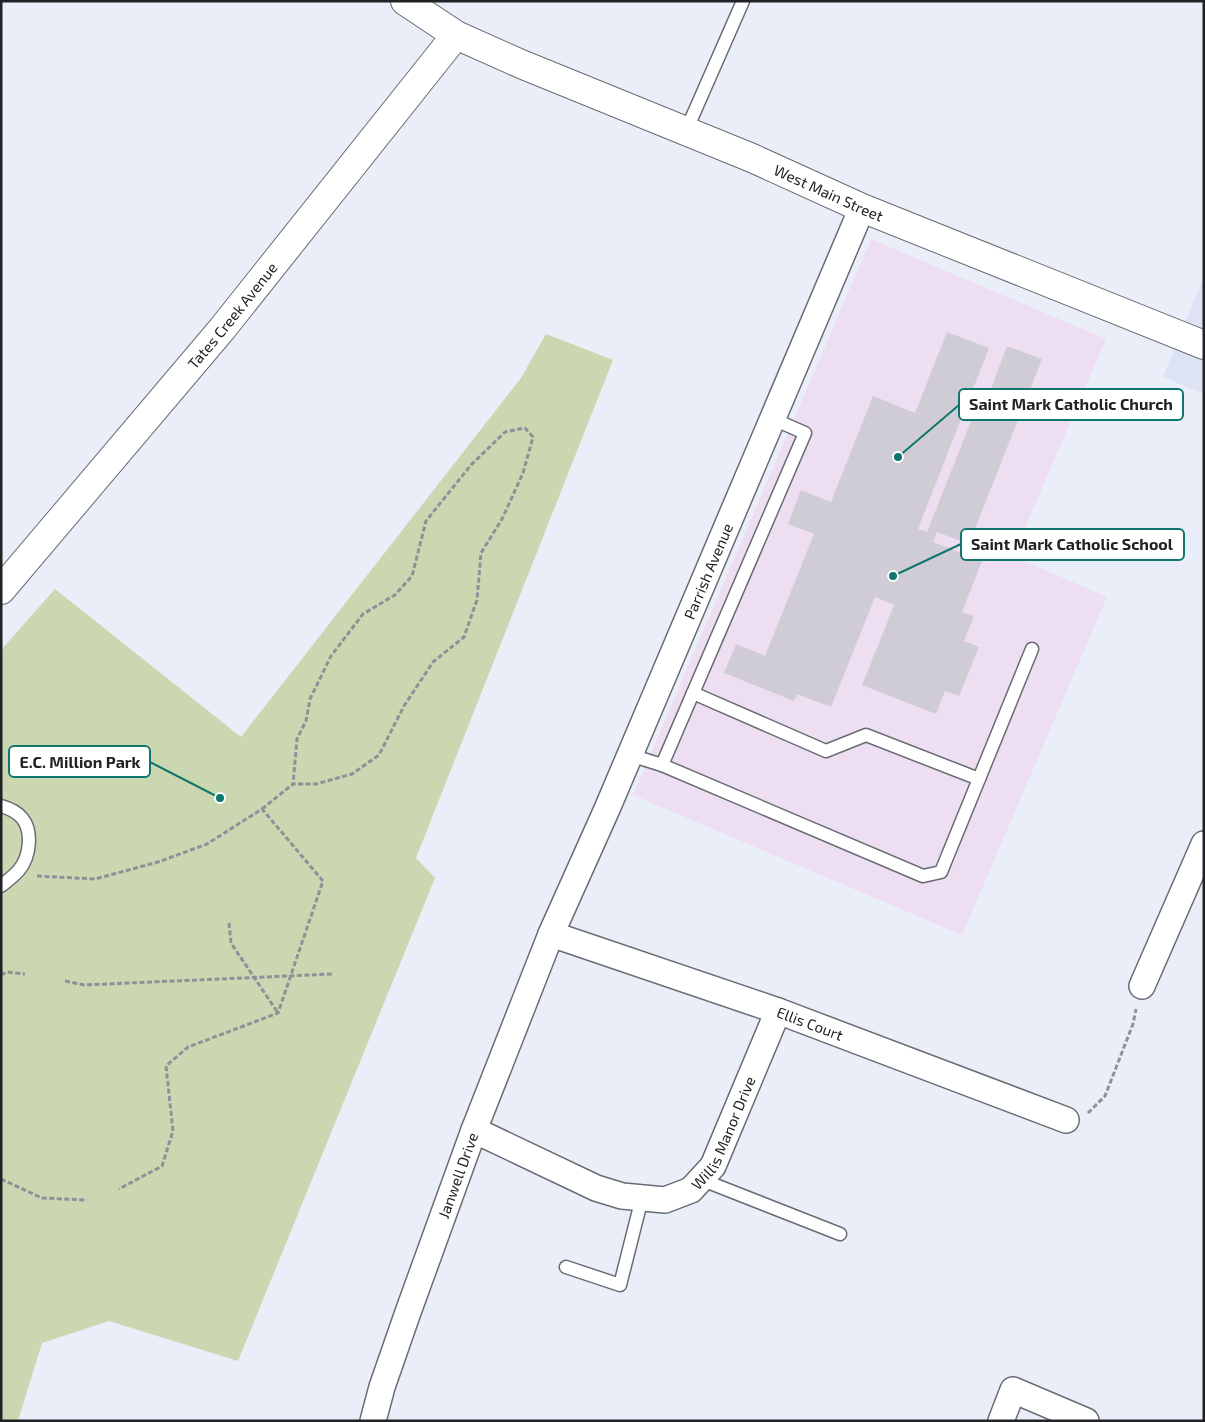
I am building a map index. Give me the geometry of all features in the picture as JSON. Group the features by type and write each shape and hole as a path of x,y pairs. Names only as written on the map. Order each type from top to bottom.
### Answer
{"main road":[{"name":"West Main Street","path":"414,4 456,34 522,64 752,158 862,208 1204,345"},
{"name":"Tates Creek Avenue","path":"1,590 222,329 456,34"}],"street":[{"name":"Parrish Avenue","path":"551,934 630,755 862,208"},
{"path":"1142,986 1204,844"},
{"name":"Ellis Court","path":"551,934 778,1011 1066,1120"},
{"name":"Janwell Drive","path":"373,1421 382,1387 474,1130 551,934"},
{"name":"Willis Manor Drive","path":"474,1130 596,1188 622,1196 664,1200 691,1190 713,1166 778,1011"},
{"path":"1001,1421 1013,1390 1086,1421"}],"lane":[{"path":"686,131 742,1"},
{"path":"662,765 805,433 772,420"},
{"path":"630,755 662,765 923,876 941,872 1032,650"},
{"path":"693,693 826,751 866,735 979,779"},
{"path":"1,806 8,808 22,818 28,831 28,852 20,870 1,886"},
{"path":"700,1179 840,1234"},
{"path":"566,1267 620,1285 642,1198"}],"path":[{"path":"16,872 27,876 95,879 158,862 207,844 262,809 293,784 316,784 352,774 379,755 404,706 433,662 464,637 477,600 482,553 502,519 523,473 533,438 525,428 505,432 470,465 426,521 412,576 395,595 363,614 330,656 310,699 306,721 297,740 293,784"},
{"path":"262,809 323,881 278,1013"},
{"path":"228,923 231,943 278,1013"},
{"path":"1,975 8,972 24,974"},
{"path":"65,981 84,985 291,974 332,974"},
{"path":"1066,1120 1079,1118 1089,1112 1104,1096 1133,1024 1142,986"},
{"path":"119,1189 162,1166 173,1131 166,1066 188,1047 278,1013"},
{"path":"1,1180 42,1198 87,1200"}],"shaded area":[{"path":"871,239 1106,339 1013,556 1107,597 962,935 633,795"},
{"path":"1204,276 1204,394 1163,377"}],"green space":[{"path":"546,334 613,360 416,858 435,878 238,1361 109,1321 42,1343 18,1421 1,1421 1,650 55,589 241,737 521,378"}],"building":[{"path":"947,332 989,348 918,529 927,532 983,391 989,394 1007,346 1042,359 969,544 937,532 933,542 982,561 962,612 974,616 964,641 979,647 959,696 945,691 936,714 862,685 894,605 875,597 831,707 797,694 794,701 724,673 736,644 765,656 814,534 788,524 801,490 831,502 873,396 915,413"}],"place":[{"name":"Saint Mark Catholic Church","path":"898,457"},
{"name":"Saint Mark Catholic School","path":"893,576"},
{"name":"E.C. Million Park","path":"220,798"}]}
